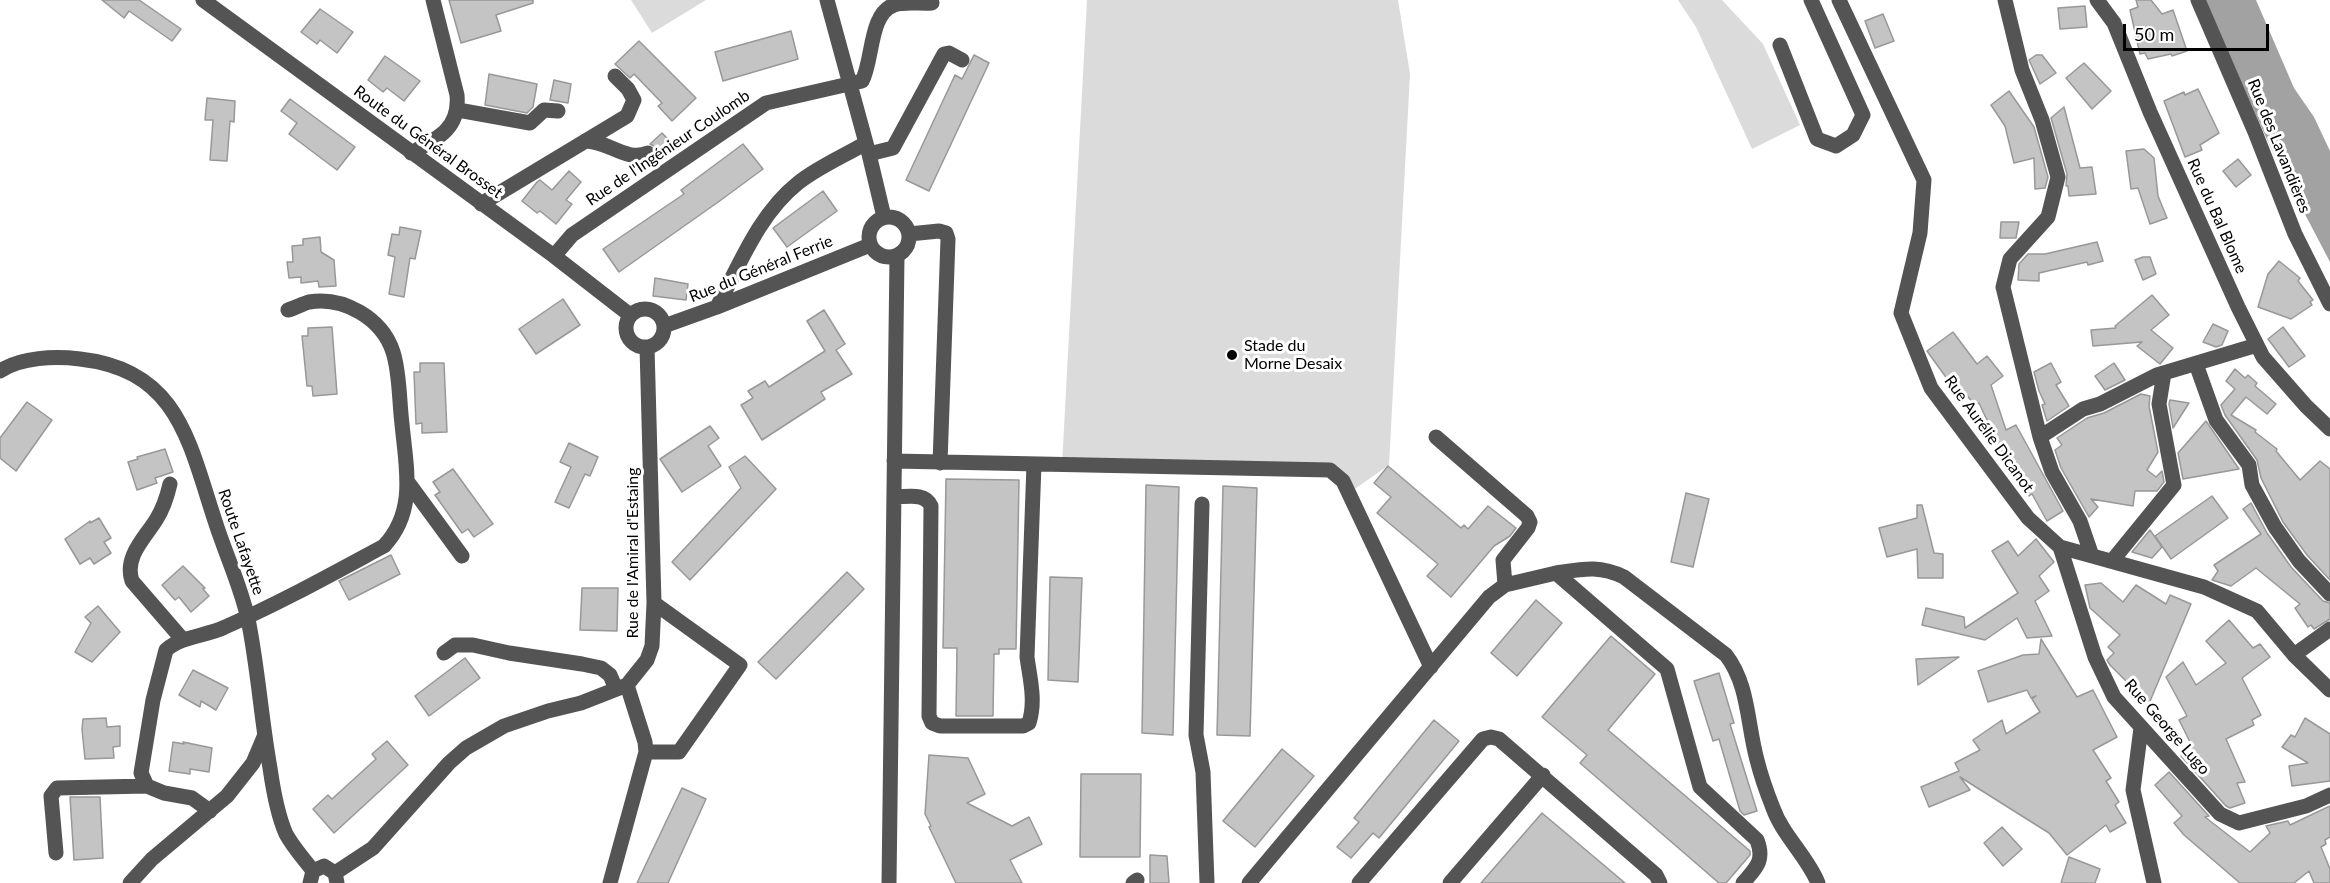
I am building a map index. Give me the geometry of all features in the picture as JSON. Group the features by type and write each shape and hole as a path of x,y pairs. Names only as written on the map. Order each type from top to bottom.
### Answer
{"street":[{"name":"Route du Général Brosset","path":"203,0 481,204 555,255 630,315"},
{"path":"411,153 442,135 454,121 458,110 458,95 433,0"},
{"path":"827,0 868,148 884,217"},
{"path":"1780,45 1817,139 1836,146 1853,135 1863,115 1811,0"},
{"name":"Rue Aurélie Dicanot","path":"1839,0 1924,180 1920,233 1900,313 1931,388 2028,518 2060,547 2204,587 2257,611 2294,655 2330,690"},
{"path":"2004,0 2022,70 2042,120 2058,177 2048,217 2010,259 2003,287 2040,437 2052,472 2080,521 2092,556"},
{"name":"Rue du Bal Blome","path":"2097,0 2114,23 2150,112 2263,357 2306,406 2330,429"},
{"name":"Rue des Lavandières","path":"2198,0 2255,132 2295,234 2330,304"},
{"path":"849,84 862,81 868,70 876,25 885,11 893,5 932,3"},
{"path":"717,307 759,228 792,188 806,178 868,148 893,148 944,54 949,53 962,60"},
{"path":"481,204 627,116 634,99 615,75"},
{"name":"Rue de l'Ingénieur Coulomb","path":"555,255 572,235 756,109 766,104 849,84"},
{"path":"458,110 530,123 544,110 558,111"},
{"path":"585,141 598,141 629,156 648,153"},
{"path":"884,217 903,222 909,234 907,247 897,256 884,257 870,245 869,238 873,225 884,217"},
{"path":"909,234 939,231 946,233 948,239 940,463"},
{"name":"Rue du Général Ferrie","path":"664,326 870,245"},
{"path":"889,883 897,256"},
{"path":"147,786 141,773 161,661 166,650 172,644 215,632 248,617 384,546 405,512 406,480 396,365 392,349 381,332 363,313 342,305 310,302 288,310"},
{"path":"641,309 653,310 659,314 664,326 664,332 657,342 646,347 634,344 629,339 626,327 630,315 641,309"},
{"path":"2040,437 2083,409 2100,404 2164,373 2257,345"},
{"name":"Rue de l'Amiral d'Estaing","path":"336,878 373,848 449,763 466,748 504,726 581,703 621,687 647,660 652,646 654,603 646,347"},
{"name":"Route Lafayette","path":"0,371 9,366 38,359 74,358 97,361 114,364 132,372 163,398 188,440 248,617 264,737 279,812 286,833 312,877"},
{"path":"2196,364 2216,420 2249,465 2252,485 2275,527 2299,561 2330,594"},
{"path":"2112,561 2174,485 2159,404 2164,373"},
{"path":"1436,437 1527,516 1530,522 1528,528 1503,560 1505,585"},
{"path":"894,462 1330,470 1343,481 1431,667"},
{"path":"894,497 922,496 931,506 929,716 932,723 940,726 1023,726 1029,723 1031,717 1032,680 1026,657 1034,464"},
{"path":"406,480 462,555"},
{"path":"170,484 167,497 156,520 136,547 130,574 132,581 183,640"},
{"path":"1202,504 1196,735 1203,772 1207,883"},
{"name":"Rue George Lugo","path":"2060,547 2095,657 2114,698 2220,814 2238,823 2306,806 2330,795"},
{"path":"1249,883 1489,597 1505,585 1589,568 1609,570 1624,577 1726,655 1736,668 1742,685 1757,760 1773,808 1779,823 1812,868 1818,883"},
{"path":"1557,573 1667,669 1700,787 1757,840 1762,852 1758,865 1743,883"},
{"path":"646,752 679,752 740,665 654,603"},
{"path":"2294,655 2330,629"},
{"path":"444,652 455,645 473,645 582,664 601,668 621,687 645,742 646,752 610,883"},
{"path":"2141,728 2133,790 2156,882"},
{"path":"130,883 152,859 227,796 253,763 264,737"},
{"path":"1359,883 1483,739 1491,737 1499,739 1543,775 1656,875 1660,883"},
{"path":"1450,883 1543,775"},
{"path":"56,853 51,796 57,788 147,786 164,793 192,798 210,811"},
{"path":"312,877 324,866 336,878"}],"shaded area":[{"path":"631,0 706,0 652,33"},
{"name":"Stade du Morne Desaix","path":"1087,0 1398,0 1410,74 1389,465 1349,493 1340,476 1062,465"},
{"path":"1678,0 1722,0 1763,44 1800,125 1752,149 1696,27"},
{"path":"2204,0 2256,0 2294,88 2314,117 2330,151 2330,262 2274,155"}],"building":[{"path":"102,0 139,0 181,29 172,41 129,11 124,18"},
{"path":"449,0 533,0 533,3 496,15 501,31 461,43"},
{"path":"2136,0 2151,0 2162,14 2173,10 2187,51 2172,56 2171,54 2148,59 2145,53 2140,54 2130,10 2138,7"},
{"path":"2085,6 2087,27 2060,29 2058,8"},
{"path":"320,9 353,32 337,53 320,40 317,44 301,32"},
{"path":"1883,14 1894,41 1875,48 1865,21"},
{"path":"791,31 798,59 723,81 715,52"},
{"path":"639,41 696,98 672,121 658,106 662,103 634,74 630,78 615,64"},
{"path":"974,55 989,63 929,191 906,180 955,75 962,79"},
{"path":"2036,55 2042,55 2056,73 2040,84 2029,60"},
{"path":"385,56 420,81 404,101 387,88 383,92 368,80"},
{"path":"2084,63 2111,91 2092,109 2066,78"},
{"path":"489,74 537,84 533,107 527,113 485,105"},
{"path":"554,80 571,84 568,103 550,100"},
{"path":"2198,89 2219,133 2200,145 2202,150 2185,157 2164,101 2184,92 2185,95"},
{"path":"2009,91 2034,127 2048,177 2045,188 2035,189 2034,158 2014,163 2005,126 1991,105"},
{"path":"207,98 235,101 234,122 230,121 227,161 210,160 213,120 205,120"},
{"path":"290,99 355,147 337,170 289,134 297,123 281,111"},
{"path":"2064,107 2080,168 2092,167 2096,194 2069,196 2068,186 2066,186 2067,174 2051,118"},
{"path":"662,133 673,144 660,156 655,147 650,144"},
{"path":"743,144 763,169 619,272 603,249 684,194 681,190"},
{"path":"2144,149 2154,158 2158,196 2167,218 2150,224 2138,188 2131,189 2126,151"},
{"path":"2238,159 2251,175 2236,187 2223,171"},
{"path":"569,171 581,182 566,200 572,204 556,224 540,211 537,213 522,201 540,180 552,190"},
{"path":"823,191 837,211 787,247 773,228"},
{"path":"2001,222 2019,222 2016,238 2000,238"},
{"path":"400,227 421,231 415,259 410,258 404,297 389,294 395,257 388,255 392,234 399,235"},
{"path":"320,237 321,252 334,260 336,286 319,287 318,281 301,283 301,277 289,278 287,262 293,262 292,246 303,245 303,239"},
{"path":"2097,242 2103,261 2088,265 2087,262 2039,273 2039,281 2018,280 2019,264 2028,254 2045,254"},
{"path":"2150,257 2156,274 2143,280 2135,260"},
{"path":"2279,261 2300,278 2298,281 2313,300 2310,302 2312,305 2291,319 2258,307 2268,274"},
{"path":"655,278 688,284 686,300 653,296"},
{"path":"2152,295 2169,315 2151,330 2173,348 2160,364 2137,346 2142,342 2093,346 2091,330 2116,328 2115,326"},
{"path":"563,299 580,325 536,354 519,329"},
{"path":"824,310 845,344 836,350 852,374 821,392 825,399 762,440 741,405 753,398 748,391 765,381 769,387 825,351 807,321"},
{"path":"2213,324 2228,331 2222,345 2216,347 2203,342"},
{"path":"332,327 337,394 313,396 312,386 307,386 302,336 308,336 308,328"},
{"path":"2283,327 2305,356 2289,367 2268,339"},
{"path":"1953,332 1977,364 1987,356 2003,376 1991,385 2006,430 2016,425 2063,511 2047,521 2032,494 2029,496 2007,458 2005,459 1979,403 1975,405 1951,377 1948,380 1927,351"},
{"path":"420,363 444,363 447,432 422,433 422,423 416,424 414,372 420,372"},
{"path":"2051,363 2061,382 2056,385 2069,406 2047,421 2042,405 2045,404 2034,372"},
{"path":"2114,363 2125,380 2105,390 2095,376"},
{"path":"2235,369 2245,378 2248,375 2257,383 2255,386 2276,404 2267,414 2246,397 2231,415 2256,430 2255,432 2277,449 2276,451 2300,480 2320,461 2330,469 2330,580 2307,555 2283,522 2261,478 2257,460 2225,415 2221,405 2235,389 2226,381"},
{"path":"2141,394 2150,396 2149,406 2158,452 2147,470 2156,477 2162,471 2164,482 2157,491 2135,491 2133,506 2091,499 2098,507 2089,517 2061,468 2055,450 2062,445 2057,438 2087,418 2104,413"},
{"path":"2170,400 2189,403 2173,428 2169,404"},
{"path":"27,402 52,420 16,471 0,458 0,438"},
{"path":"2206,421 2239,469 2183,479 2178,453"},
{"path":"710,426 719,438 708,446 721,466 682,492 660,459"},
{"path":"569,443 598,457 590,476 585,474 569,508 555,502 571,467 560,462"},
{"path":"165,449 173,472 155,478 157,483 137,490 128,462"},
{"path":"745,456 776,489 690,580 672,562 741,488 729,467"},
{"path":"1388,466 1461,528 1464,525 1468,529 1488,506 1516,528 1510,536 1494,546 1451,597 1427,576 1438,564 1377,513 1391,497 1374,483"},
{"path":"453,469 493,524 474,537 468,529 462,533 435,495 440,492 433,482"},
{"path":"946,479 1019,480 1016,649 999,649 999,654 994,654 993,716 956,716 957,648 943,648"},
{"path":"1146,485 1179,487 1173,735 1142,733"},
{"path":"1223,486 1257,488 1250,736 1217,735"},
{"path":"1686,493 1709,499 1693,567 1671,562"},
{"path":"2212,496 2228,518 2171,559 2155,536"},
{"path":"2251,503 2267,533 2291,567 2323,601 2330,603 2330,619 2314,629 2311,625 2308,627 2295,608 2300,604 2256,568 2231,586 2212,580 2218,571 2214,565 2261,534 2243,509"},
{"path":"1917,505 1922,505 1934,553 1943,554 1943,578 1918,578 1917,549 1887,557 1879,528 1917,518"},
{"path":"99,518 111,538 104,542 111,553 94,564 90,558 80,564 65,539 90,521 90,523"},
{"path":"2150,530 2162,547 2152,558 2132,552"},
{"path":"2036,539 2054,562 2039,576 2049,591 2035,601 2052,636 2027,638 2017,618 1985,640 1922,625 1926,608 1964,617 1965,628 2018,593 1992,551 2008,541 2018,556"},
{"path":"391,555 400,574 349,600 339,581"},
{"path":"183,566 205,588 203,589 209,596 191,612 179,597 175,600 162,585"},
{"path":"847,572 864,589 776,679 758,662"},
{"path":"1050,577 1082,578 1078,682 1048,680"},
{"path":"2101,583 2123,602 2136,585 2166,604 2170,595 2191,604 2148,706 2128,691 2132,687 2107,660 2114,653 2108,647 2120,635 2090,608 2085,585"},
{"path":"582,588 618,588 617,631 580,630"},
{"path":"1536,600 1562,623 1517,676 1491,653"},
{"path":"98,606 120,632 92,662 75,652 91,623 85,617"},
{"path":"2229,620 2253,648 2260,644 2270,657 2242,678 2261,715 2252,720 2254,725 2226,739 2245,782 2237,783 2245,803 2230,808 2181,756 2193,748 2179,720 2187,716 2166,677 2183,662 2196,685 2226,663 2206,641"},
{"path":"1611,636 1655,674 1608,730 1750,851 1750,855 1726,883 1719,883 1580,763 1587,755 1542,717"},
{"path":"2041,639 2077,697 2093,690 2117,737 2093,750 2111,778 2106,781 2119,802 2115,805 2126,823 2110,832 2106,825 2067,855 2049,833 1960,777 1970,790 1929,807 1921,787 1959,771 1955,763 1980,750 1973,740 2002,720 2006,734 2040,712 2032,699 2036,696 2031,698 2027,690 1988,702 1978,671 2023,655 2039,654"},
{"path":"1959,657 1918,685 1916,659"},
{"path":"465,658 480,678 429,716 415,696"},
{"path":"193,670 228,688 216,710 201,701 200,707 179,695"},
{"path":"1719,673 1734,723 1730,724 1757,811 1744,815 1740,811 1719,739 1713,741 1694,681"},
{"path":"106,718 107,727 120,726 120,746 113,747 114,758 85,759 83,719"},
{"path":"2305,718 2330,734 2330,781 2292,786 2289,766 2308,763 2282,747 2291,735 2295,737"},
{"path":"1434,720 1459,741 1379,838 1373,833 1351,858 1337,847 1359,822 1354,818"},
{"path":"387,741 408,765 334,833 313,809 328,795 332,799 376,759 372,754"},
{"path":"173,742 212,748 209,772 190,769 190,774 169,771"},
{"path":"1282,749 1314,776 1255,847 1223,821"},
{"path":"929,755 968,758 985,794 967,803 1012,826 1029,817 1042,844 1010,860 1022,883 956,883 925,814"},
{"path":"2169,772 2209,816 2205,817 2250,852 2270,833 2266,826 2288,821 2290,825 2330,806 2330,837 2321,847 2330,869 2330,883 2314,883 2309,871 2294,883 2240,883 2184,835 2174,823 2182,816 2155,785"},
{"path":"1081,774 1141,774 1140,857 1080,857"},
{"path":"682,788 706,799 668,883 637,883"},
{"path":"70,797 100,797 103,858 74,860"},
{"path":"1542,813 1625,883 1481,883"},
{"path":"2002,827 2022,849 2003,866 1984,843"},
{"path":"1150,855 1167,856 1169,883 1150,883"},
{"path":"2069,857 2100,869 2095,883 2061,883"}],"place":[{"name":"Stade du Morne Desaix","path":"1232,355"}]}
